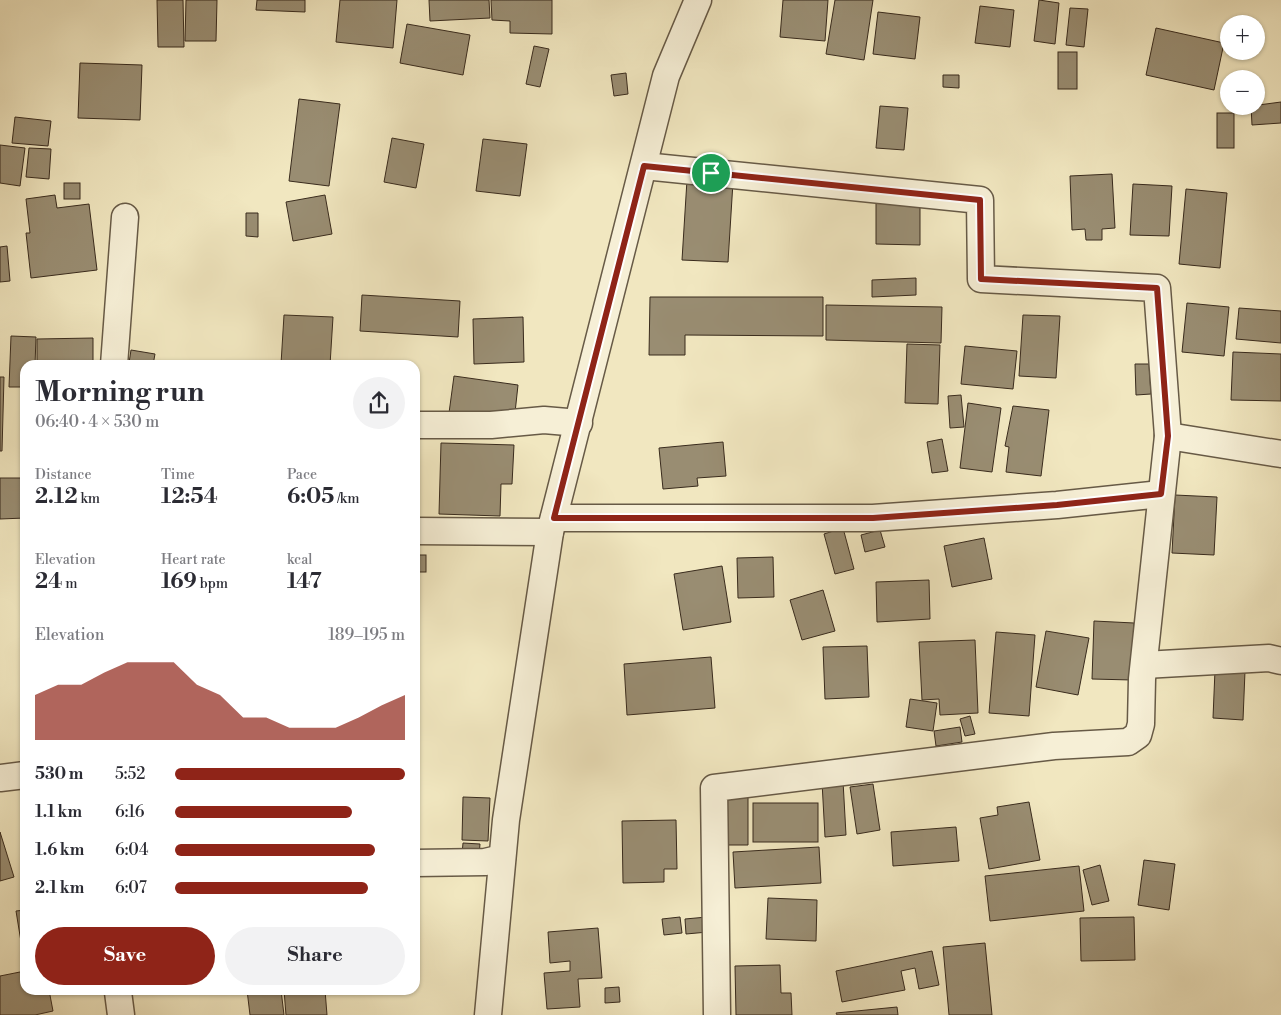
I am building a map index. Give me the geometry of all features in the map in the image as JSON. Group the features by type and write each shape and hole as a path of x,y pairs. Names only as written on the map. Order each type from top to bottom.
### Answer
{"street":[{"path":"488,1015 506,820 552,525 666,76 698,0"},
{"path":"644,166 980,200 981,279 1157,288 1168,436 1140,696 1141,724 1138,735 1128,742 1054,746 714,788 717,1015"},
{"path":"114,360 125,217"},
{"path":"420,425 491,425 544,420 579,423"},
{"path":"1168,436 1281,454"},
{"path":"420,531 552,525 873,518 1057,505 1161,494"},
{"path":"1144,665 1269,658 1281,661"},
{"path":"0,778 20,776"},
{"path":"420,863 485,862 502,858"}],"building":[{"path":"157,0 183,0 184,47 158,47"},
{"path":"186,0 217,0 216,41 185,41"},
{"path":"257,0 305,0 305,12 256,10"},
{"path":"340,0 397,0 393,48 336,42"},
{"path":"429,0 489,0 490,18 430,21"},
{"path":"491,0 552,0 552,34 510,33 510,21 492,20"},
{"path":"783,0 828,0 825,41 780,37"},
{"path":"835,0 873,0 864,60 826,54"},
{"path":"1039,0 1059,3 1055,44 1034,41"},
{"path":"980,6 1014,10 1010,47 975,43"},
{"path":"1070,8 1088,9 1084,47 1066,45"},
{"path":"878,12 920,17 915,59 873,54"},
{"path":"407,24 470,35 463,75 400,63"},
{"path":"1156,28 1220,42 1220,60 1214,90 1146,75"},
{"path":"534,46 549,49 540,87 526,84"},
{"path":"1058,52 1077,52 1077,89 1058,89"},
{"path":"80,63 142,65 140,120 78,118"},
{"path":"626,73 628,94 614,96 611,75"},
{"path":"943,75 959,75 959,88 943,87"},
{"path":"299,99 340,104 329,186 289,181"},
{"path":"1281,102 1281,123 1252,125 1251,115 1265,115 1265,104"},
{"path":"880,106 908,108 904,150 876,148"},
{"path":"1217,113 1220,113 1220,115 1234,115 1234,148 1217,148"},
{"path":"15,117 51,121 48,146 12,143"},
{"path":"392,138 424,144 416,188 384,182"},
{"path":"483,139 527,144 520,196 476,191"},
{"path":"0,145 25,148 20,186 0,183"},
{"path":"29,148 51,149 49,179 26,177"},
{"path":"1112,174 1115,228 1102,229 1102,240 1086,240 1085,229 1072,230 1070,176"},
{"path":"687,180 733,182 728,262 682,260"},
{"path":"64,183 80,183 80,199 64,199"},
{"path":"1133,184 1172,186 1169,236 1130,235"},
{"path":"1186,189 1227,193 1220,268 1179,264"},
{"path":"55,195 57,208 89,204 97,270 31,278 26,233 30,233 26,199"},
{"path":"325,195 332,234 293,241 286,202"},
{"path":"876,203 920,203 920,245 876,244"},
{"path":"246,213 258,213 258,237 246,236"},
{"path":"7,246 10,281 0,282 0,247"},
{"path":"916,278 916,295 872,297 872,280"},
{"path":"362,295 460,301 458,337 360,331"},
{"path":"650,297 823,297 823,336 685,335 685,355 649,355"},
{"path":"1187,303 1229,307 1224,356 1182,352"},
{"path":"826,305 942,307 941,343 826,340"},
{"path":"1239,308 1281,311 1281,343 1236,339"},
{"path":"284,315 333,317 330,360 281,360"},
{"path":"1023,315 1060,316 1056,378 1019,376"},
{"path":"523,317 524,362 474,364 473,319"},
{"path":"11,336 36,337 35,360 20,360 20,387 9,387"},
{"path":"93,338 93,360 37,360 37,339"},
{"path":"907,344 940,345 938,404 905,403"},
{"path":"965,346 1017,351 1013,389 961,384"},
{"path":"131,350 155,354 154,360 129,360"},
{"path":"1233,352 1281,354 1281,401 1231,400"},
{"path":"1135,364 1149,364 1151,394 1136,395"},
{"path":"454,376 518,385 514,422 449,413"},
{"path":"0,377 4,377 2,451 0,451"},
{"path":"961,395 964,427 950,428 948,396"},
{"path":"968,403 1001,408 992,472 960,468"},
{"path":"1013,406 1049,410 1041,476 1006,472 1009,447 1005,446"},
{"path":"942,439 948,471 932,473 927,442"},
{"path":"723,442 726,476 697,478 698,486 663,489 659,448"},
{"path":"441,443 514,445 512,484 501,484 500,516 439,514"},
{"path":"0,478 20,478 20,518 0,519"},
{"path":"1175,495 1217,497 1214,555 1172,553"},
{"path":"843,528 854,569 835,574 824,534"},
{"path":"880,530 885,547 865,552 861,535"},
{"path":"984,538 992,579 952,587 944,546"},
{"path":"420,555 426,555 426,572 420,572"},
{"path":"773,557 774,597 738,598 737,558"},
{"path":"722,566 731,622 683,630 674,574"},
{"path":"929,580 930,619 877,622 876,582"},
{"path":"823,590 835,631 802,640 790,600"},
{"path":"1094,621 1134,623 1132,680 1092,679"},
{"path":"1046,631 1089,638 1078,695 1036,687"},
{"path":"996,632 1035,635 1029,716 989,713"},
{"path":"975,640 978,713 940,715 939,699 922,700 919,642"},
{"path":"867,646 869,697 825,699 823,647"},
{"path":"711,657 715,708 627,715 624,664"},
{"path":"1215,670 1245,671 1243,720 1213,718"},
{"path":"910,699 937,703 933,731 906,727"},
{"path":"970,716 975,734 965,736 960,719"},
{"path":"960,727 962,742 936,746 934,731"},
{"path":"843,781 846,835 825,837 822,782"},
{"path":"873,784 880,830 857,834 850,787"},
{"path":"463,797 490,798 488,841 462,840"},
{"path":"722,797 748,797 748,845 721,845"},
{"path":"1029,802 1040,860 989,869 980,818 998,815 997,807"},
{"path":"753,803 818,803 818,842 753,842"},
{"path":"676,820 677,869 664,869 664,882 623,883 622,821"},
{"path":"956,827 959,861 893,866 891,832"},
{"path":"0,832 14,877 0,881"},
{"path":"463,843 480,844 479,856 462,854"},
{"path":"819,847 821,883 735,888 733,852"},
{"path":"1144,860 1175,864 1169,910 1138,905"},
{"path":"1100,865 1109,901 1092,905 1083,870"},
{"path":"1079,866 1084,911 990,921 985,876"},
{"path":"768,898 817,900 816,941 766,939"},
{"path":"16,911 20,911 20,936"},
{"path":"680,917 682,933 664,935 662,919"},
{"path":"707,917 708,932 686,934 685,919"},
{"path":"1134,917 1135,960 1081,961 1080,918"},
{"path":"598,928 602,978 578,979 580,1007 547,1009 544,973 570,971 570,961 550,963 548,932"},
{"path":"985,943 992,1015 949,1015 943,947"},
{"path":"932,951 939,985 919,989 915,968 901,971 905,990 842,1002 836,971"},
{"path":"780,965 781,993 791,993 792,1015 736,1015 735,966"},
{"path":"20,972 20,995 50,995 53,1011 35,1015 0,1015 0,976"},
{"path":"619,987 620,1002 605,1003 605,988"},
{"path":"248,995 282,995 284,1015 250,1015"},
{"path":"284,995 325,995 327,1015 286,1015"},
{"path":"897,1007 898,1015 837,1015 836,1013"}],"route":[{"path":"644,166 711,173 980,200 981,279 1157,288 1168,436 1161,494 1057,505 873,518 554,518 644,166"}]}
